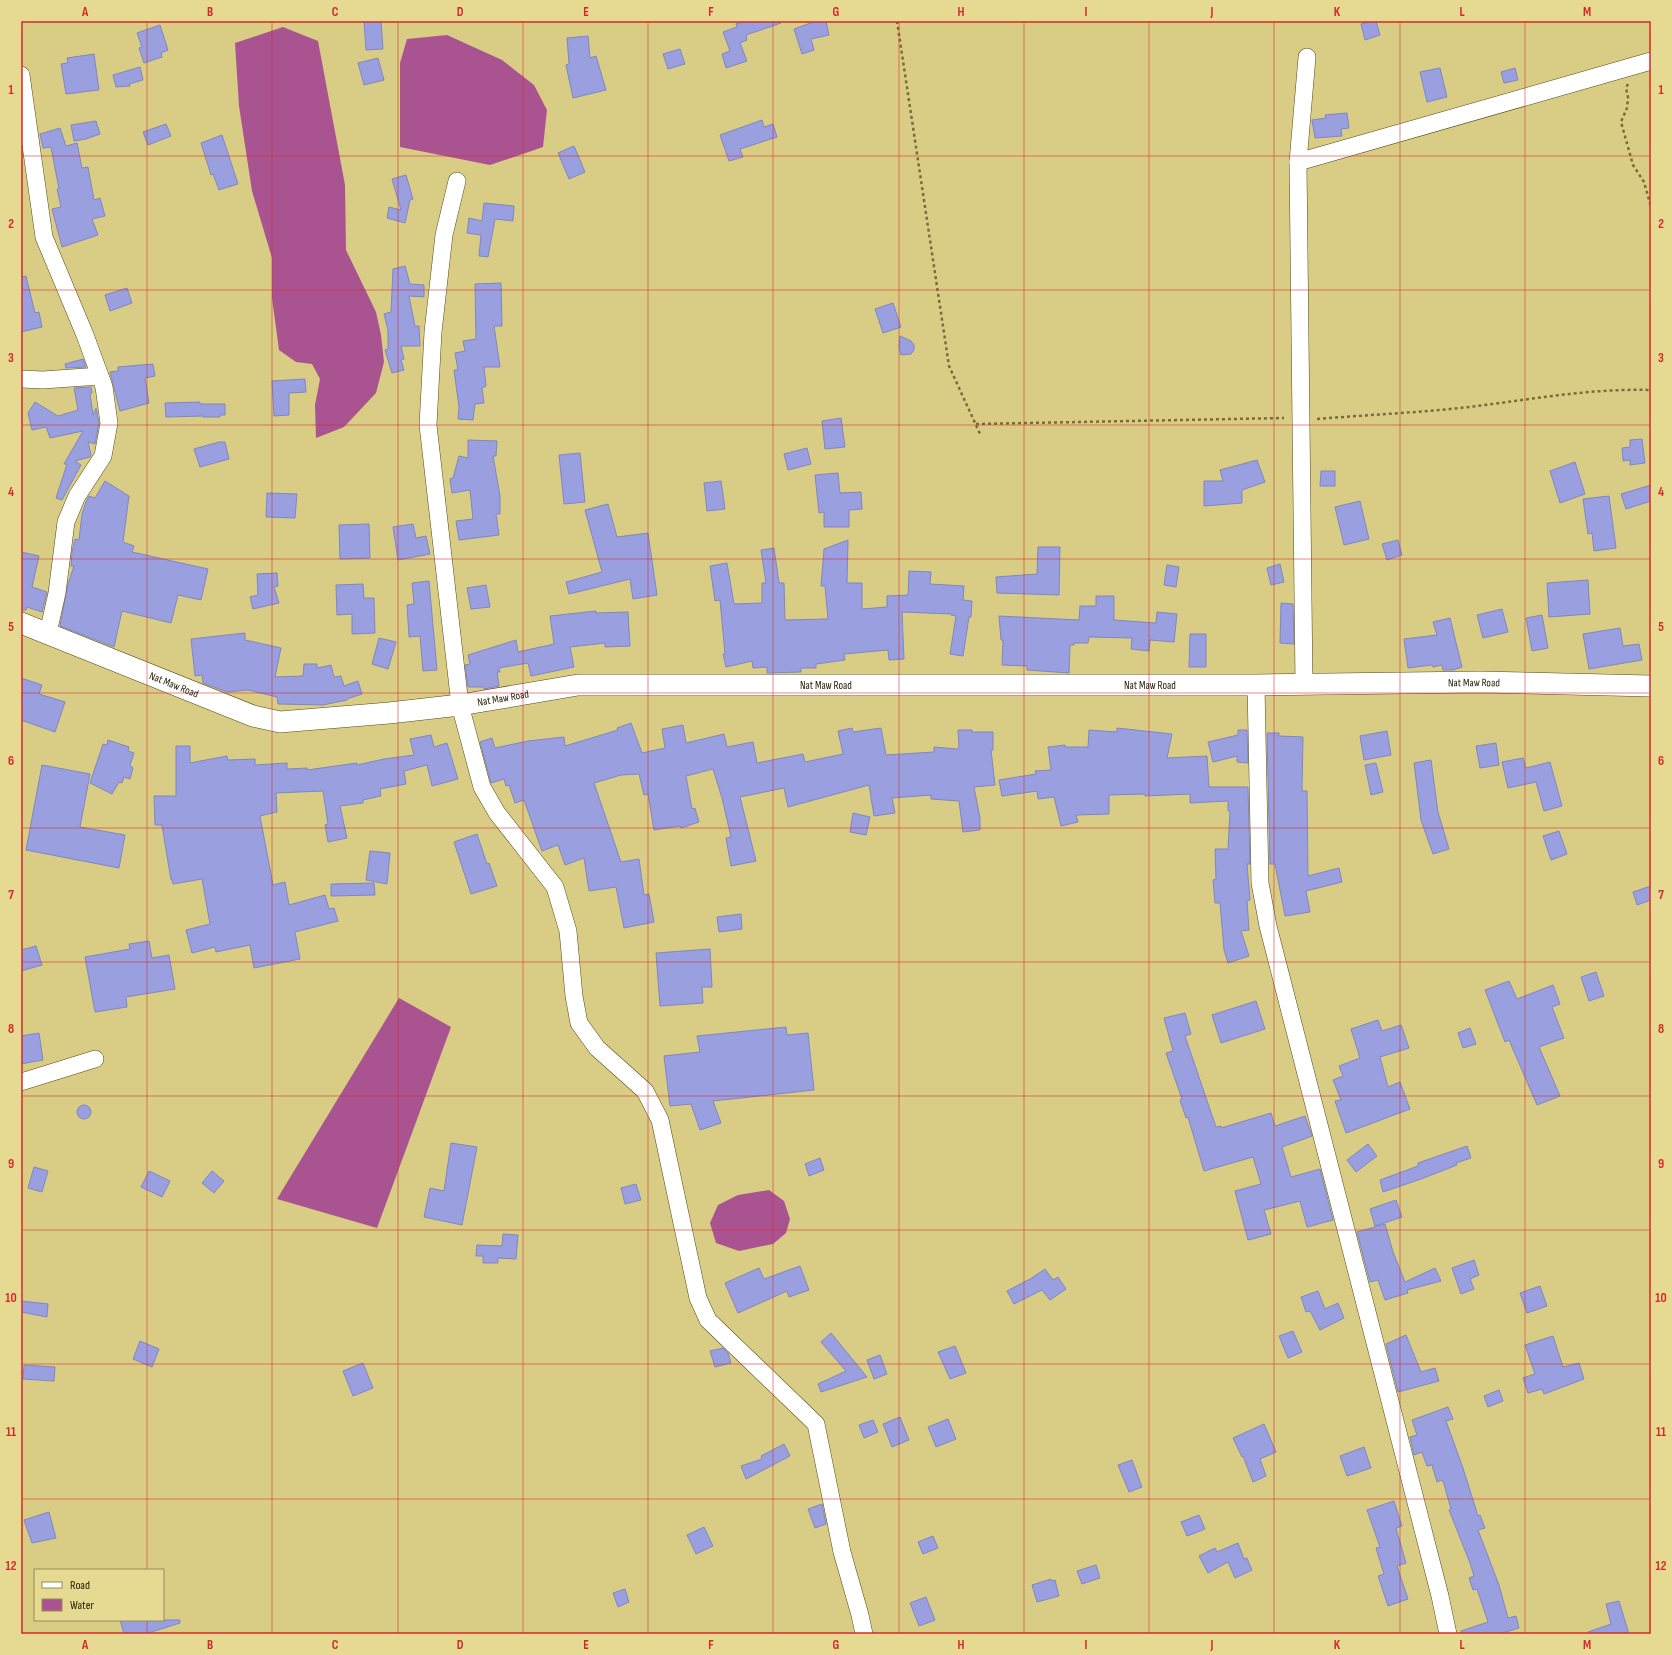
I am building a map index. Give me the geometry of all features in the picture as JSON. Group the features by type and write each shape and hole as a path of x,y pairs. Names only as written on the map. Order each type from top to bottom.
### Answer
{"main road":[{"name":"Nat Maw Road","path":"21,622 253,716 280,722 389,713 460,705 578,685 1256,685 1480,682 1651,686"}],"street":[{"path":"1304,684 1308,418 1298,162 1307,57"},
{"path":"1298,162 1651,61"},
{"path":"21,75 44,237 85,335 104,387 109,422 103,456 78,496 66,522 57,594 48,633"},
{"path":"457,181 444,235 433,332 428,425 460,705 482,787 497,813 555,887 568,931 574,996 579,1023 597,1048 645,1091 660,1120 698,1298 708,1320 816,1424 842,1552 864,1634"},
{"path":"21,379 43,380 100,376"},
{"path":"1256,685 1260,884 1268,926 1440,1596 1448,1634"},
{"path":"21,1082 94,1059"}],"path":[{"path":"898,21 949,366 981,436"},
{"path":"1624,82 1631,80 1626,88 1628,97 1627,108 1621,122 1633,165 1644,182 1651,208"},
{"path":"976,424 1308,418 1459,408 1575,393 1629,389 1651,390"}],"water":[{"path":"283,27 318,41 345,185 346,250 376,312 381,335 384,362 376,393 344,427 316,438 315,405 320,379 312,364 296,362 279,350 272,298 272,258 252,191 239,106 235,43"},
{"path":"447,35 502,60 534,85 547,110 543,147 490,165 400,147 400,63 407,39"},
{"path":"399,998 451,1027 377,1228 277,1199"},
{"path":"769,1190 784,1201 790,1219 786,1233 773,1244 739,1251 716,1243 710,1223 718,1205 738,1195"}],"building":[{"path":"364,21 381,21 383,49 366,50"},
{"path":"745,21 781,21 781,23 746,35 747,40 740,43 747,61 726,68 722,54 730,51 723,32 737,27 736,24"},
{"path":"816,21 826,21 829,35 811,39 814,50 802,54 794,29"},
{"path":"1376,21 1380,35 1365,40 1361,24"},
{"path":"160,25 168,50 161,53 162,57 144,63 139,48 142,47 137,33"},
{"path":"588,36 590,58 596,56 606,90 573,98 566,65 569,64 567,38"},
{"path":"680,49 685,64 668,69 663,54"},
{"path":"94,54 99,90 66,94 61,64 68,63 67,58"},
{"path":"378,58 384,80 364,85 358,63"},
{"path":"140,67 143,80 129,84 130,86 116,87 113,75"},
{"path":"1440,68 1447,97 1427,102 1420,72"},
{"path":"1515,68 1518,80 1504,83 1501,72"},
{"path":"1347,113 1349,128 1341,129 1342,136 1315,138 1312,120 1326,118 1325,115"},
{"path":"762,120 764,127 773,124 777,137 740,149 743,157 729,161 720,135"},
{"path":"96,121 100,134 74,141 71,125"},
{"path":"166,124 171,136 148,145 143,132"},
{"path":"60,128 66,146 77,143 82,168 88,167 94,200 100,198 105,216 92,219 98,235 62,247 52,209 61,207 51,147 43,148 40,134"},
{"path":"222,135 238,184 219,190 213,174 211,175 201,143"},
{"path":"574,146 585,172 569,179 558,153"},
{"path":"406,175 413,199 410,200 405,223 387,218 389,207 401,210 392,179"},
{"path":"484,203 514,206 513,221 495,219 488,257 479,256 481,235 467,233 469,218 482,221"},
{"path":"405,266 410,284 424,285 424,297 409,296 415,326 419,326 420,346 401,346 404,359 401,360 404,370 392,373 385,350 388,349 388,330 384,314 391,312 393,269"},
{"path":"26,276 35,313 39,312 42,327 21,332 21,277"},
{"path":"501,283 502,326 494,326 500,367 484,367 486,386 482,388 484,403 475,404 473,420 458,419 459,407 454,370 458,370 455,353 465,351 463,341 476,339 475,284"},
{"path":"127,288 132,303 110,311 105,295"},
{"path":"893,303 901,327 883,333 875,309"},
{"path":"900,336 911,341 914,345 914,350 911,354 901,355 899,348"},
{"path":"83,359 86,367 66,368 65,364"},
{"path":"153,364 155,376 145,378 149,403 120,411 110,372 118,371 118,367"},
{"path":"305,379 306,392 289,393 289,415 274,416 272,381"},
{"path":"91,387 92,393 90,394 93,415 96,408 99,423 95,444 88,442 91,455 90,457 75,461 81,465 62,500 56,498 67,464 64,464 83,431 50,438 46,427 32,430 28,413 35,402 58,416 78,410 74,388"},
{"path":"200,402 200,404 225,404 225,415 220,415 220,417 166,417 165,403"},
{"path":"841,418 845,447 825,449 822,421"},
{"path":"1642,439 1645,463 1630,465 1630,460 1623,461 1622,448 1630,447 1630,440"},
{"path":"468,440 497,441 496,456 493,456 500,496 500,514 496,514 499,535 459,540 456,521 473,519 470,490 452,493 450,479 453,478 459,456 468,458"},
{"path":"219,442 225,442 229,459 200,467 194,449"},
{"path":"807,448 811,464 788,470 784,454"},
{"path":"580,453 585,502 564,504 559,455"},
{"path":"1257,460 1265,482 1242,490 1242,503 1204,506 1204,481 1223,481 1220,470"},
{"path":"1575,462 1585,494 1560,503 1550,471"},
{"path":"1321,471 1335,471 1335,486 1320,486"},
{"path":"838,473 840,493 861,492 862,509 849,510 849,527 824,527 824,512 819,513 815,475"},
{"path":"105,481 129,496 123,542 134,546 132,552 208,569 201,600 178,595 171,623 122,611 114,647 60,626 68,584 74,566 71,566 72,552 75,539 79,540 82,514 89,496 95,498"},
{"path":"721,481 725,509 707,511 704,483"},
{"path":"1651,485 1651,501 1626,509 1621,494"},
{"path":"267,493 297,494 295,518 266,517"},
{"path":"1609,496 1616,548 1594,551 1592,533 1588,534 1583,499"},
{"path":"1360,501 1369,539 1344,545 1335,507"},
{"path":"608,504 617,537 648,533 657,595 633,599 630,579 569,594 566,582 602,572 585,510"},
{"path":"369,524 370,558 340,559 339,525"},
{"path":"413,524 416,538 426,536 430,554 398,560 393,527"},
{"path":"848,540 847,583 862,583 862,609 887,607 887,596 908,595 909,571 931,572 930,584 964,586 963,600 972,601 971,617 969,617 963,656 950,654 956,616 951,614 902,612 904,659 889,660 888,650 844,654 845,660 816,664 816,668 801,668 801,672 767,673 767,667 753,668 752,661 726,667 723,654 725,654 720,600 715,601 710,566 727,563 734,604 762,603 762,583 766,583 761,550 774,548 779,583 784,583 785,620 828,619 825,586 821,586 824,549"},
{"path":"1398,540 1402,555 1387,560 1382,544"},
{"path":"1038,547 1060,547 1059,595 997,593 996,577 1037,574"},
{"path":"21,552 39,556 32,587 47,592 42,612 27,607 26,610 21,610"},
{"path":"1280,564 1284,582 1271,585 1267,568"},
{"path":"1167,565 1179,567 1176,587 1164,585"},
{"path":"277,573 278,586 274,587 279,603 253,609 250,597 258,595 257,574"},
{"path":"1588,580 1590,614 1549,617 1547,583"},
{"path":"429,581 437,670 423,671 420,636 409,637 407,605 414,604 412,583"},
{"path":"363,584 364,598 374,598 375,633 352,634 352,614 337,615 336,585"},
{"path":"486,585 490,607 471,609 467,588"},
{"path":"1096,596 1114,596 1114,620 1156,623 1157,612 1177,614 1174,642 1150,640 1149,651 1131,649 1132,638 1089,637 1088,643 1074,643 1074,645 1070,645 1069,673 1027,670 1027,666 1002,665 1003,640 1001,640 999,616 1079,620 1080,606 1096,606"},
{"path":"1281,603 1293,604 1294,644 1280,643"},
{"path":"1502,609 1508,632 1483,638 1477,615"},
{"path":"596,611 596,613 628,612 630,646 605,647 605,643 570,647 574,667 531,676 528,663 499,668 500,672 497,672 499,686 484,689 483,687 468,687 465,665 470,664 468,655 516,640 518,652 554,644 550,616"},
{"path":"1542,615 1548,648 1532,651 1526,618"},
{"path":"1450,618 1462,667 1453,670 1443,670 1442,665 1433,667 1432,665 1408,668 1404,639 1437,635 1433,622"},
{"path":"1620,628 1623,646 1639,644 1642,660 1589,669 1583,634"},
{"path":"245,633 245,640 281,648 275,677 303,676 304,664 317,664 317,668 331,665 334,677 341,676 344,686 358,681 362,694 347,700 323,705 278,704 277,697 248,690 227,692 203,683 202,675 195,676 191,639"},
{"path":"1190,634 1206,634 1206,667 1189,667"},
{"path":"379,638 396,642 388,669 372,664"},
{"path":"21,678 42,685 39,694 65,702 55,732 21,720"},
{"path":"631,723 642,753 665,748 662,729 683,725 686,743 724,734 727,747 753,742 757,763 803,754 805,762 843,754 838,731 852,728 853,732 881,728 886,755 934,752 934,747 957,749 959,747 958,730 993,732 993,750 991,750 995,785 974,787 980,818 980,830 963,832 959,801 931,799 931,795 892,798 895,813 874,816 869,785 788,807 784,788 740,797 756,861 731,866 726,838 731,837 722,798 713,769 686,776 692,809 695,808 699,822 681,828 680,826 654,830 648,794 644,795 639,774 621,775 594,783 621,862 639,859 644,895 649,894 654,922 624,928 616,887 589,891 584,858 565,865 558,845 542,851 524,800 515,803 509,785 506,786 504,779 491,783 480,742 492,738 495,748 528,741 564,737 565,746 618,730 617,728"},
{"path":"1117,728 1172,734 1167,758 1207,756 1209,787 1248,787 1250,864 1247,864 1250,900 1247,901 1249,930 1241,931 1249,956 1228,963 1224,950 1220,903 1215,903 1213,880 1216,879 1215,849 1228,849 1230,811 1228,811 1228,801 1190,803 1190,794 1145,796 1145,794 1109,795 1109,814 1076,815 1078,822 1061,826 1054,797 1038,799 1037,791 1002,796 999,780 1036,774 1035,771 1051,770 1048,747 1065,745 1065,747 1088,747 1089,730 1117,732"},
{"path":"1238,730 1247,730 1248,763 1237,762 1237,756 1213,762 1208,742 1238,735"},
{"path":"1387,731 1391,755 1364,760 1360,736"},
{"path":"1267,733 1279,733 1279,736 1303,737 1302,791 1307,791 1308,876 1339,868 1342,882 1306,891 1310,912 1285,916 1275,864 1270,864"},
{"path":"431,735 434,747 447,743 458,779 432,786 427,765 404,771 406,784 380,789 381,796 363,800 363,803 340,806 347,838 328,842 325,825 328,824 323,791 276,793 277,812 260,816 273,885 285,882 289,905 325,895 329,909 334,908 338,921 295,932 300,959 254,968 250,945 216,952 215,947 192,953 186,930 210,924 202,879 173,884 171,880 162,825 155,825 154,796 176,796 176,746 190,746 190,763 227,756 228,760 255,759 255,765 287,763 287,769 307,768 307,770 357,763 357,765 384,759 414,755 410,739"},
{"path":"108,740 129,747 128,751 134,753 130,765 133,768 130,779 124,777 122,783 119,782 112,794 90,783 103,744 107,745"},
{"path":"1496,743 1499,765 1480,768 1476,746"},
{"path":"1523,758 1526,768 1550,762 1562,806 1544,811 1536,782 1508,788 1502,762"},
{"path":"1431,760 1438,812 1449,849 1433,854 1421,820 1414,763"},
{"path":"1376,763 1383,792 1371,795 1365,765"},
{"path":"42,765 90,774 80,827 125,835 119,868 26,850"},
{"path":"853,813 870,817 866,835 850,832"},
{"path":"1559,831 1567,854 1551,860 1543,836"},
{"path":"477,834 487,864 489,863 497,886 471,894 454,842"},
{"path":"370,851 390,853 387,884 366,880"},
{"path":"374,883 375,895 331,896 331,884"},
{"path":"1651,886 1651,900 1637,905 1633,892"},
{"path":"741,914 742,929 719,932 717,917"},
{"path":"149,941 152,958 169,955 175,989 126,997 127,1007 95,1012 85,957 130,949 129,944"},
{"path":"36,946 42,965 21,971 21,950"},
{"path":"710,949 712,987 702,987 703,1003 660,1006 656,953"},
{"path":"1596,972 1604,996 1589,1001 1581,977"},
{"path":"1509,981 1517,999 1553,985 1560,1004 1552,1007 1564,1038 1539,1047 1560,1096 1537,1105 1509,1040 1505,1042 1485,990"},
{"path":"1256,1001 1265,1029 1221,1043 1212,1015"},
{"path":"1185,1013 1191,1034 1185,1036 1216,1127 1221,1126 1221,1128 1271,1113 1275,1126 1305,1116 1312,1136 1282,1147 1291,1177 1320,1169 1333,1220 1307,1227 1300,1201 1264,1210 1271,1234 1248,1240 1235,1191 1261,1184 1253,1157 1204,1171 1188,1117 1186,1118 1180,1100 1182,1099 1166,1053 1173,1051 1164,1018"},
{"path":"1378,1020 1382,1031 1401,1025 1409,1048 1380,1057 1388,1087 1400,1082 1410,1109 1346,1133 1335,1101 1341,1100 1333,1080 1343,1076 1339,1066 1360,1058 1351,1029"},
{"path":"786,1027 787,1035 808,1033 814,1090 713,1101 721,1123 700,1130 691,1104 670,1106 664,1056 700,1052 697,1036"},
{"path":"1470,1028 1476,1044 1463,1048 1458,1033"},
{"path":"39,1033 43,1060 21,1064 21,1036"},
{"path":"84,1105 89,1107 91,1112 89,1117 84,1119 79,1117 77,1112 79,1107"},
{"path":"451,1143 477,1147 462,1225 424,1217 430,1188 444,1191"},
{"path":"1368,1144 1377,1156 1356,1172 1347,1160"},
{"path":"1467,1146 1471,1158 1421,1179 1383,1192 1380,1180 1418,1166 1418,1163"},
{"path":"820,1158 824,1170 809,1176 805,1164"},
{"path":"34,1167 48,1171 42,1192 28,1188"},
{"path":"149,1171 170,1181 162,1197 141,1187"},
{"path":"212,1171 224,1181 214,1193 202,1183"},
{"path":"636,1184 641,1200 625,1204 621,1188"},
{"path":"1396,1200 1402,1217 1375,1226 1370,1209"},
{"path":"1385,1224 1393,1252 1405,1282 1435,1268 1441,1281 1407,1290 1408,1293 1385,1300 1378,1280 1370,1282 1357,1232"},
{"path":"503,1234 518,1235 516,1259 498,1258 498,1263 483,1263 483,1256 476,1256 477,1245 502,1246"},
{"path":"1474,1260 1479,1275 1470,1279 1474,1289 1461,1294 1452,1268"},
{"path":"800,1266 809,1290 789,1297 787,1291 738,1313 725,1283 759,1268 764,1279"},
{"path":"1045,1269 1053,1280 1058,1277 1066,1289 1050,1300 1042,1290 1014,1304 1007,1291"},
{"path":"1540,1286 1547,1306 1527,1313 1520,1293"},
{"path":"1318,1291 1325,1309 1338,1303 1344,1318 1320,1330 1310,1311 1306,1312 1301,1297"},
{"path":"21,1301 48,1304 47,1317 21,1312"},
{"path":"1293,1331 1302,1352 1288,1358 1279,1336"},
{"path":"831,1333 867,1377 821,1392 818,1384 846,1371 821,1342"},
{"path":"1406,1335 1421,1372 1435,1368 1439,1381 1398,1392 1386,1344"},
{"path":"1553,1336 1563,1367 1579,1363 1584,1379 1544,1394 1542,1389 1528,1393 1523,1378 1535,1374 1525,1345"},
{"path":"140,1341 159,1349 152,1367 133,1359"},
{"path":"955,1346 966,1373 950,1379 938,1352"},
{"path":"723,1348 728,1353 731,1363 715,1367 710,1351"},
{"path":"880,1355 887,1374 874,1379 867,1360"},
{"path":"363,1363 373,1388 353,1396 343,1371"},
{"path":"24,1365 55,1367 54,1381 23,1379"},
{"path":"1499,1390 1503,1401 1488,1407 1484,1396"},
{"path":"1448,1407 1453,1419 1446,1421 1478,1516 1480,1515 1485,1528 1478,1530 1499,1585 1508,1618 1516,1616 1519,1628 1499,1634 1461,1634 1461,1631 1488,1622 1477,1589 1473,1590 1469,1578 1474,1576 1449,1510 1451,1509 1444,1484 1442,1480 1437,1482 1432,1465 1427,1466 1422,1452 1414,1455 1410,1437 1417,1435 1412,1420"},
{"path":"900,1417 909,1440 892,1447 883,1424"},
{"path":"948,1419 956,1439 936,1447 928,1427"},
{"path":"873,1420 878,1432 864,1438 859,1425"},
{"path":"1264,1424 1276,1452 1260,1459 1266,1476 1253,1482 1243,1456 1242,1457 1233,1438"},
{"path":"784,1444 790,1456 746,1479 741,1466 762,1459 761,1456"},
{"path":"1364,1447 1371,1468 1347,1476 1340,1456"},
{"path":"1132,1460 1142,1487 1129,1492 1118,1465"},
{"path":"1394,1501 1402,1526 1396,1528 1406,1563 1397,1566 1408,1599 1388,1606 1378,1576 1384,1574 1376,1548 1380,1547 1367,1510"},
{"path":"822,1504 826,1524 815,1528 808,1509"},
{"path":"49,1512 56,1538 32,1543 24,1520"},
{"path":"1199,1515 1205,1529 1187,1536 1181,1522"},
{"path":"704,1527 713,1546 696,1554 687,1535"},
{"path":"933,1536 938,1548 923,1554 918,1542"},
{"path":"1238,1543 1244,1559 1247,1558 1252,1570 1235,1578 1228,1562 1208,1573 1199,1556 1215,1548 1217,1552"},
{"path":"1096,1565 1100,1578 1082,1584 1077,1571"},
{"path":"1051,1579 1051,1581 1055,1580 1059,1596 1037,1602 1032,1585"},
{"path":"625,1589 629,1602 618,1607 613,1593"},
{"path":"926,1597 935,1620 919,1626 910,1603"},
{"path":"1619,1601 1629,1634 1589,1634 1588,1632 1611,1624 1606,1604"},
{"path":"180,1620 180,1623 145,1634 124,1634 120,1621"}]}
